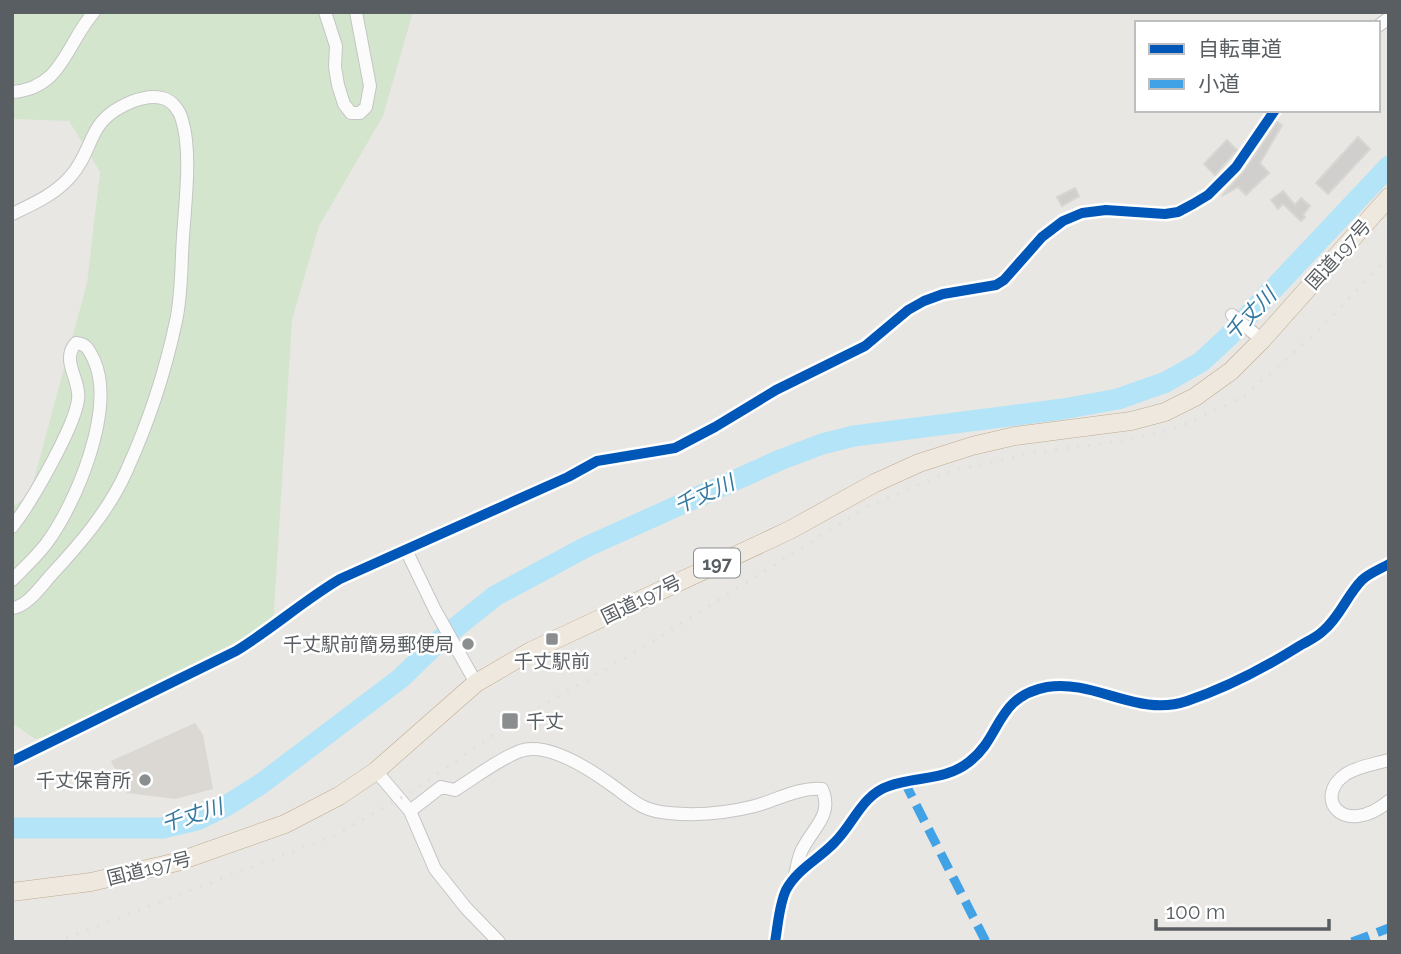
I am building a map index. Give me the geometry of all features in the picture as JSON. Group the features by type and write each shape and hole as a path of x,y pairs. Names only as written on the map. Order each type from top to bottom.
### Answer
{"highway":[{"name":"国道197号","path":"12,892 91,882 177,862 285,824 339,796 376,771 476,683 531,651 790,530 875,483 919,463 1015,436 1131,421 1165,412 1195,397 1231,372 1257,336 1389,197"}],"street":[{"path":"12,92 25,91 50,78 61,66 69,48 94,12"},
{"path":"325,12 335,46 335,67 341,94 351,113 360,113 366,107 370,86 356,12"},
{"path":"12,214 52,194 71,176 100,123 120,106 151,96 164,98 173,104 182,118 186,179 180,298 177,320 142,435 112,499 71,553 33,595 18,608 12,608"},
{"path":"12,761 236,651 322,590 348,575 568,477 597,461 656,453 690,442 776,390 865,346 908,310 943,295 996,285 1004,280 1042,237 1082,213 1106,210 1147,214 1178,212 1208,195 1220,184 1236,167 1274,112"},
{"path":"1232,315 1257,336"},
{"path":"12,527 59,448 75,411 78,388 69,363 71,349 76,343 83,343 88,347 97,367 101,384 100,412 90,451 67,508 47,542 12,580"},
{"path":"406,550 435,610 476,683"},
{"path":"794,878 841,836 863,804 875,793 904,781 950,773 972,760 1001,716 1021,697 1045,688 1060,686 1095,690 1147,705 1186,702 1265,665 1323,632 1362,580 1389,564"},
{"path":"410,811 441,787 455,790 523,750 552,752 593,771 644,809 669,813 719,813 754,806 809,788 822,789 826,811 802,852 794,878 786,891 775,942"},
{"path":"1389,760 1355,769 1344,776 1332,792 1332,802 1343,816 1369,815 1389,802"},
{"path":"376,771 410,811 435,869 466,908 499,942"}],"shaded area":[{"path":"195,723 203,735 213,789 175,799 127,793 111,761"}],"green space":[{"path":"12,12 413,12 383,116 319,226 292,320 273,627 108,723 35,739 12,723 12,507 30,494 87,283 100,172 69,121 12,119"}],"building":[{"path":"1277,122 1282,125 1260,163 1269,173 1246,195 1238,187 1222,196 1243,172"},
{"path":"1358,137 1370,149 1328,194 1316,183"},
{"path":"1227,140 1237,150 1215,175 1204,164"},
{"path":"1075,188 1079,196 1062,206 1057,197"},
{"path":"1283,191 1295,205 1301,198 1310,206 1301,221 1283,204 1278,209 1271,200"}],"waterway":[{"name":"千丈川","path":"12,828 163,828 197,820 261,784 401,678 440,640 495,596 586,547 780,460 822,444 854,436 1063,409 1118,399 1166,382 1201,362 1229,336 1389,166"}],"railway":[{"path":"56,942 333,836 408,794 511,723 626,658 867,507 951,471 1039,452 1128,440 1174,429 1213,412 1245,395 1271,373 1320,329 1389,256"}],"marked path":[{"path":"904,781 986,942"},
{"path":"1352,942 1389,928"}],"cycle path":[{"path":"12,761 236,651 340,579 568,477 597,461 675,448 776,390 865,346 908,310 924,301 943,294 996,285 1004,280 1042,237 1063,221 1082,213 1106,210 1165,214 1178,212 1208,195 1236,167 1274,112"},
{"path":"775,942 786,890 802,870 842,835 865,803 889,786 940,775 969,762 980,752 1008,709 1018,699 1047,687 1065,686 1151,705 1169,705 1202,696 1260,669 1318,635 1334,619 1362,580 1389,564"}],"place":[{"name":"千丈駅前","path":"552,639"},
{"name":"千丈駅前簡易郵便局","path":"468,644"},
{"name":"千丈","path":"510,721"},
{"name":"千丈保育所","path":"145,780"}]}
